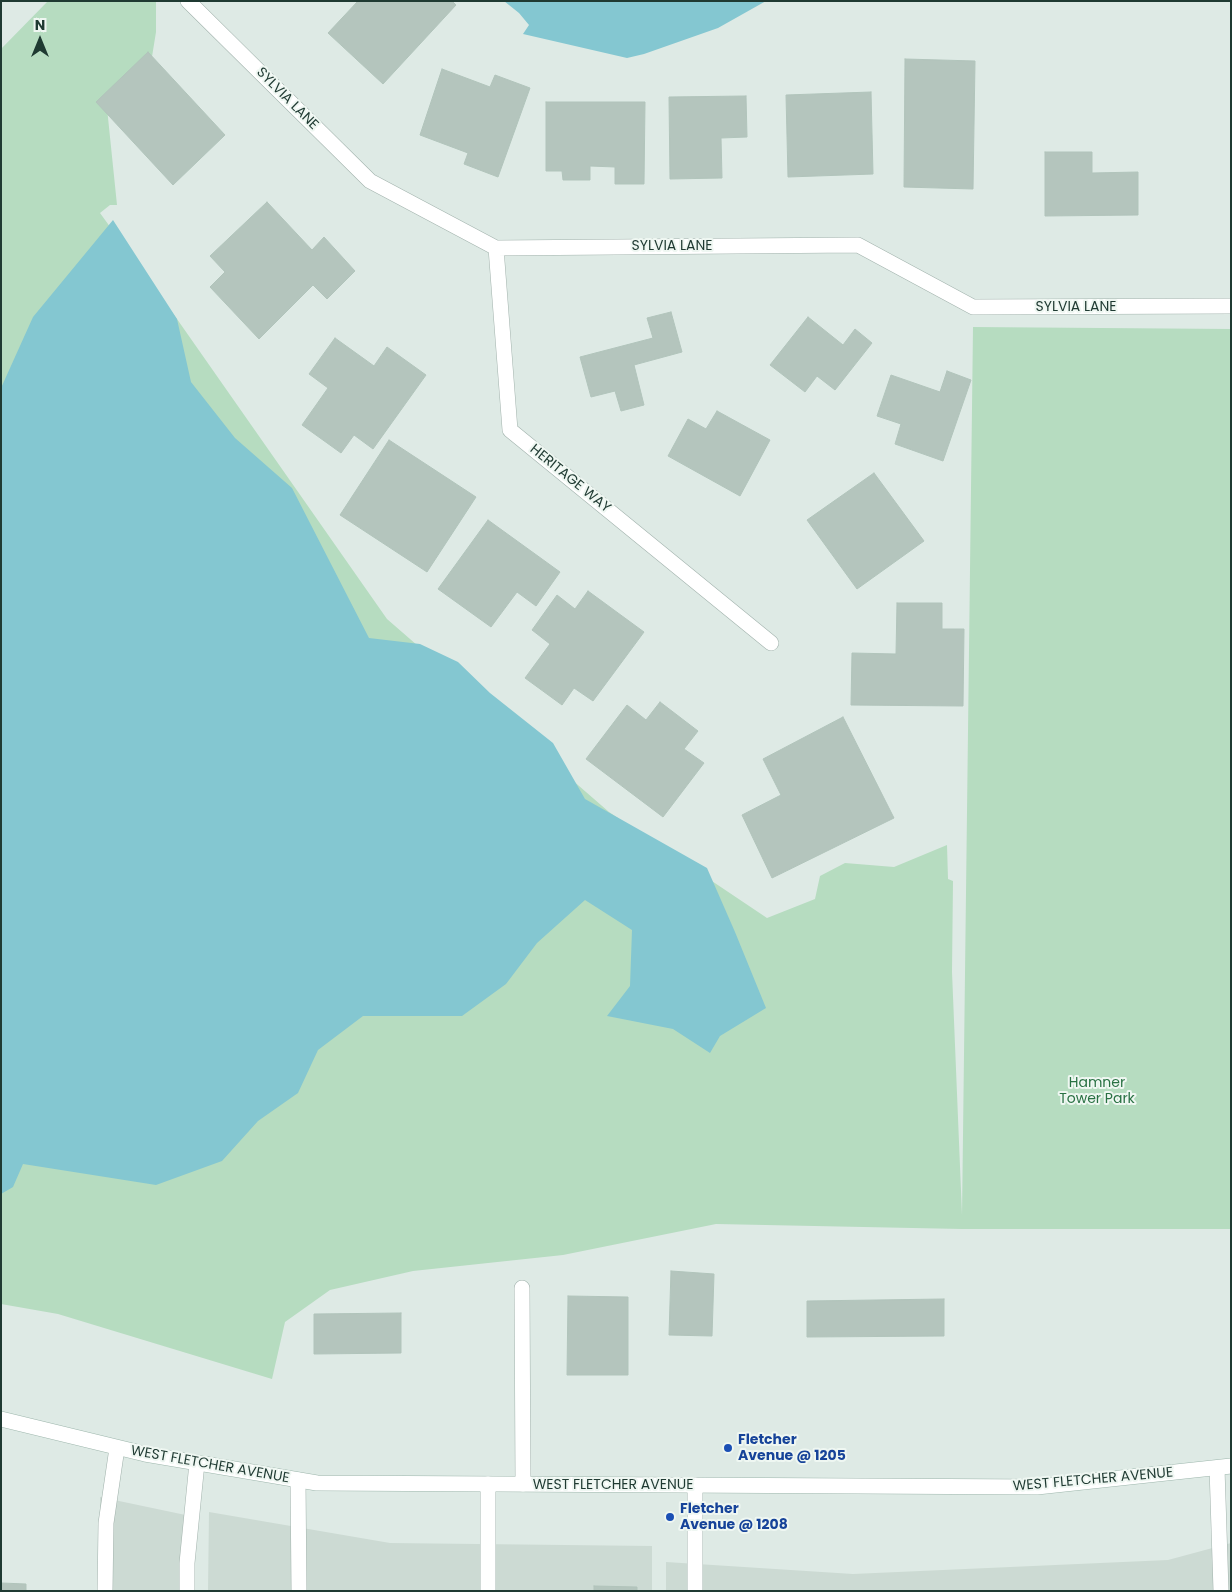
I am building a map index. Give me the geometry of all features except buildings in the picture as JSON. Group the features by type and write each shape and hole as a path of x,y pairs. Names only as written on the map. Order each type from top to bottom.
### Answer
{"street":[{"name":"SYLVIA LANE","path":"188,1 370,182 496,248 858,245 973,307 1231,306"},
{"name":"HERITAGE WAY","path":"496,248 510,430 771,643"},
{"path":"522,1288 522,1484"},
{"name":"WEST FLETCHER AVENUE","path":"1,1419 118,1448 317,1483 1037,1487 1224,1467"},
{"path":"105,1591 106,1524 118,1448"},
{"path":"187,1591 187,1563 197,1463"},
{"path":"1221,1591 1224,1467"},
{"path":"298,1480 299,1591"},
{"path":"488,1484 488,1591"},
{"path":"695,1485 695,1591"}],"shaded area":[{"path":"100,1497 195,1517 195,1591 100,1591"},
{"path":"209,1512 390,1543 652,1546 652,1591 208,1591"},
{"path":"1231,1543 1231,1591 666,1591 666,1562 853,1574 1168,1560"}],"green space":[{"name":"Hamner Tower Park","path":"50,1 156,1 156,32 150,69 107,108 117,205 110,205 100,213 177,319 387,619 609,812 767,918 815,899 820,876 845,863 894,867 947,845 948,879 953,881 952,972 962,1215 973,327 1231,329 1231,1229 962,1229 716,1224 563,1255 413,1271 330,1290 285,1322 272,1379 58,1314 1,1304 1,49"}],"water":[{"path":"504,1 766,1 718,28 644,54 627,58 523,34 529,25 519,13"},
{"path":"113,220 177,319 191,382 235,438 292,488 369,638 420,644 458,662 490,693 553,743 585,799 707,868 766,1008 720,1036 710,1053 673,1029 607,1016 630,986 632,930 585,900 537,943 506,984 462,1016 363,1016 318,1050 298,1093 258,1121 222,1161 156,1185 23,1164 13,1187 1,1194 1,388 33,317"}],"place":[{"name":"Fletcher Avenue @ 1205","path":"728,1448"},
{"name":"Fletcher Avenue @ 1208","path":"670,1517"}]}
